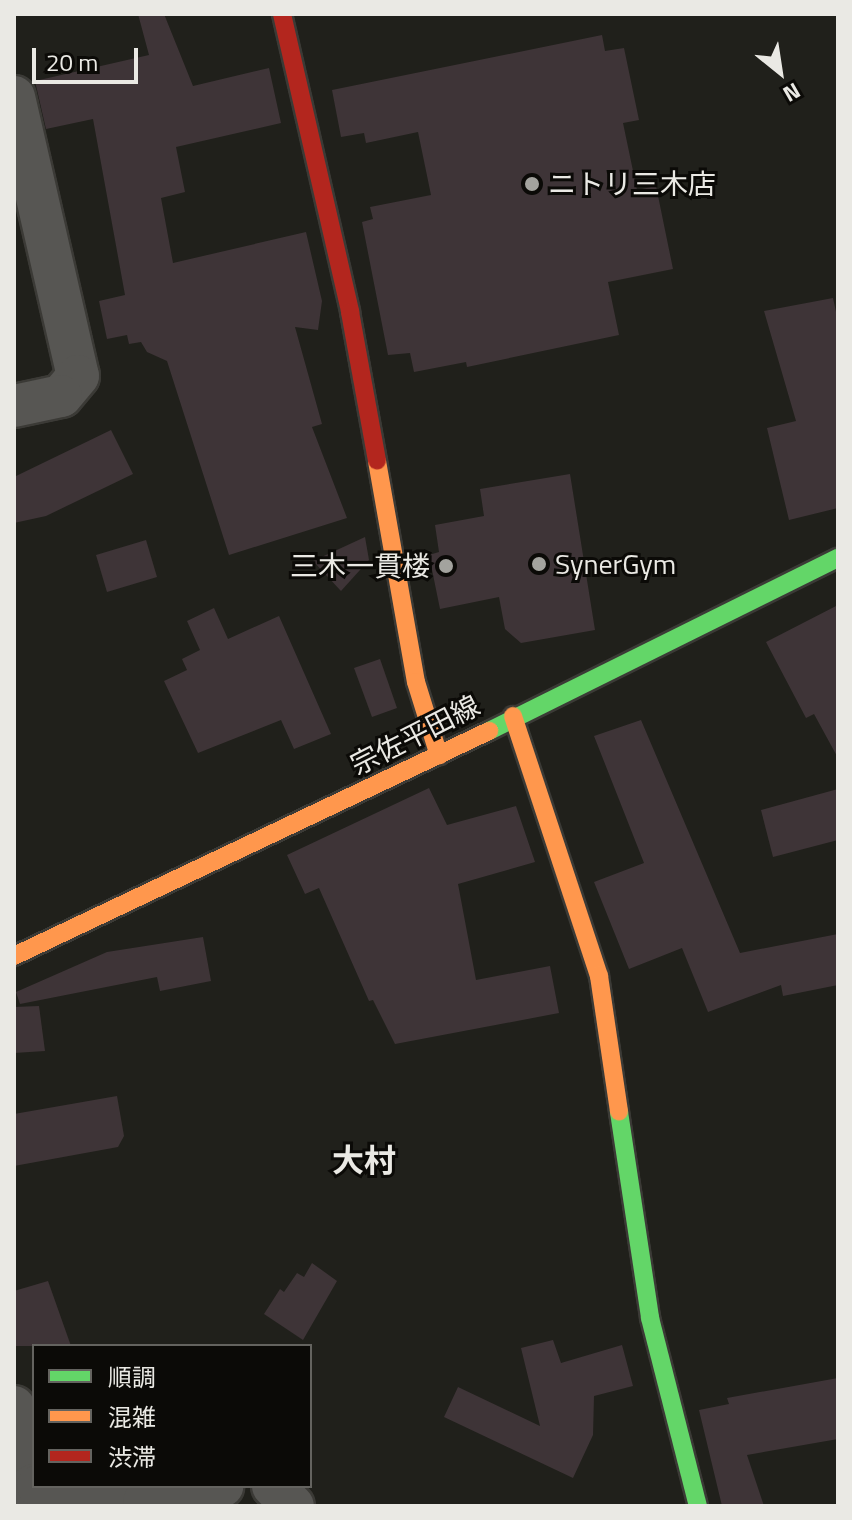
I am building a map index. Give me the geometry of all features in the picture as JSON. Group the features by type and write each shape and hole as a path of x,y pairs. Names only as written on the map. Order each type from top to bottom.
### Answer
{"street":[{"path":"282,14 350,312 416,682 439,756"},
{"path":"14,97 78,376 61,396 14,406"},
{"name":"宗佐平田線","path":"14,956 439,756 513,716 838,558"},
{"path":"513,716 599,976 650,1318 698,1506"},
{"path":"14,1407 32,1477"},
{"path":"14,1497 32,1486"},
{"path":"48,1488 145,1504 213,1488"},
{"path":"275,1488 293,1506"}],"building":[{"path":"138,14 164,14 193,86 269,68 281,123 176,147 185,192 161,198 173,263 306,232 322,301 318,330 295,327 322,424 312,427 347,518 229,555 167,361 147,352 141,342 129,344 127,335 107,339 99,301 125,295 93,119 46,129 35,81 149,55"},
{"path":"602,35 605,51 624,48 639,120 623,123 637,190 656,186 673,269 608,282 619,335 467,367 466,362 414,372 410,353 388,355 362,222 373,219 370,207 431,195 418,132 366,143 364,133 341,137 332,90"},
{"path":"833,298 838,321 838,508 789,520 767,428 796,421 764,311"},
{"path":"111,430 133,474 46,516 14,523 14,477"},
{"name":"SynerGym","path":"570,474 595,630 521,643 505,629 499,597 440,609 429,555 439,552 435,525 484,516 480,489"},
{"path":"365,537 369,560 341,591 313,561"},
{"path":"146,540 157,577 107,592 96,555"},
{"path":"838,605 838,758 814,714 806,718 766,642"},
{"path":"214,608 228,639 279,616 331,734 294,749 281,720 198,753 164,681 187,670 182,659 200,650 187,621"},
{"path":"380,659 397,708 372,717 354,668"},
{"path":"641,720 740,953 838,934 838,985 783,996 781,985 708,1012 682,948 629,969 594,882 644,863 594,736"},
{"path":"429,788 447,825 516,806 535,862 458,884 476,980 550,966 559,1013 395,1044 373,1000 369,1001 319,888 305,894 287,855"},
{"path":"838,789 838,840 773,857 761,810"},
{"path":"203,937 211,981 160,991 157,977 20,1004 16,992 107,952"},
{"path":"39,1006 45,1051 14,1053 14,1007"},
{"path":"117,1096 124,1136 118,1147 14,1166 14,1114"},
{"path":"312,1263 337,1281 303,1340 264,1314 280,1289 284,1292 297,1273 304,1277"},
{"path":"48,1281 70,1344 14,1346 14,1291"},
{"path":"553,1340 561,1363 622,1345 633,1386 594,1396 593,1435 573,1478 444,1417 458,1387 540,1426 521,1348"},
{"path":"838,1378 838,1439 747,1455 764,1506 722,1506 699,1410 729,1404 727,1398"}],"traffic: fast":[{"path":"489,731 838,558"},
{"path":"619,1112 650,1318 698,1506"}],"traffic: slow":[{"path":"377,461 416,682 439,756"},
{"path":"513,716 599,976 619,1112"},
{"path":"14,956 489,731"}],"traffic: jam":[{"path":"282,14 350,312 377,461"}],"place":[{"name":"ニトリ三木店","path":"532,184"},
{"name":"SynerGym","path":"539,564"},
{"name":"三木一貫楼","path":"446,566"}],"district":[{"name":"大村","path":"364,1160"}]}
